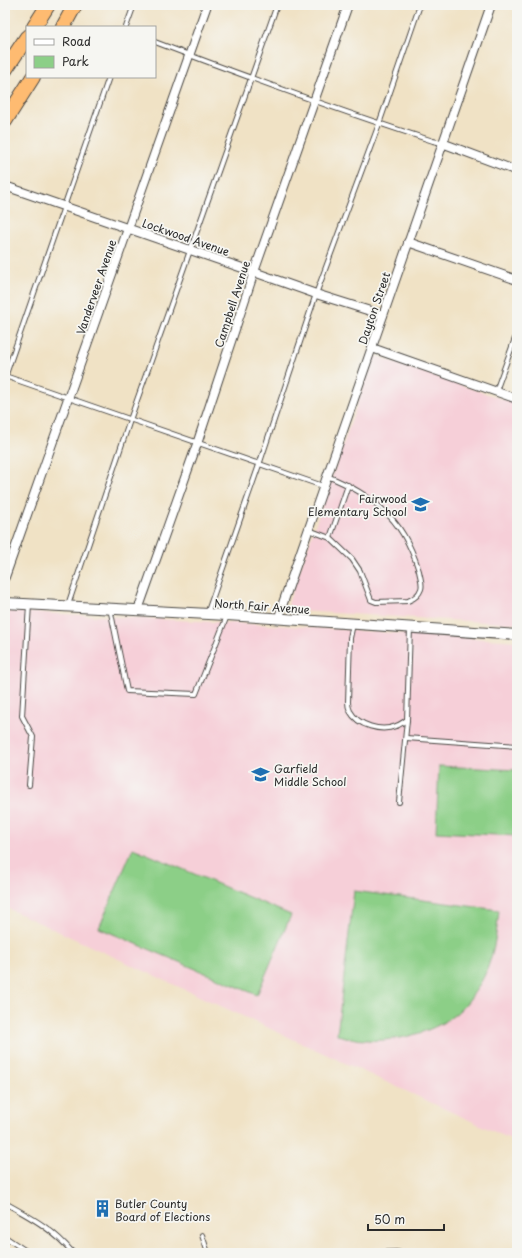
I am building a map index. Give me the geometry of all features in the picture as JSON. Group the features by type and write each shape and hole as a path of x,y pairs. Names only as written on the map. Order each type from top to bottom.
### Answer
{"highway":[{"path":"35,26 48,5"},
{"path":"64,26 75,5"},
{"path":"5,70 26,38"},
{"path":"5,121 32,78"}],"street":[{"name":"Vanderveer Avenue","path":"5,577 207,5"},
{"name":"Campbell Avenue","path":"138,610 197,444 254,272 348,5"},
{"name":"Dayton Street","path":"279,619 308,529 491,5"},
{"path":"442,143 517,171"},
{"name":"Lockwood Avenue","path":"5,186 316,294 383,315"},
{"path":"408,242 517,280"},
{"path":"372,348 517,399"},
{"name":"North Fair Avenue","path":"5,603 227,615 517,635"}],"lane":[{"path":"126,26 134,5"},
{"path":"68,606 130,420 277,5"},
{"path":"206,614 259,464 316,294 379,124 420,5"},
{"path":"156,42 314,102 433,142 442,143"},
{"path":"109,78 5,377 323,486"},
{"path":"496,391 517,333"},
{"path":"308,529 330,538 352,559 360,571 370,600 376,602 408,601 420,593 422,588 421,579 415,560 405,536 393,520 369,498 348,485 327,476"},
{"path":"330,538 348,485"},
{"path":"29,604 22,716 33,737 29,785"},
{"path":"110,608 127,691 196,694 227,615"},
{"path":"353,624 350,638 348,702 350,712 358,720 369,726 383,729 396,726 407,720"},
{"path":"399,802 406,738 410,628"},
{"path":"406,738 517,746"},
{"path":"5,1203 38,1221 65,1243 73,1253"},
{"path":"202,1235 208,1253"},
{"path":"5,1237 29,1253"},
{"path":"374,1253 401,1253"}],"shaded area":[{"name":"Fairwood Elementary School","path":"376,356 517,404 517,624 300,611 292,608 288,604 373,358"},
{"name":"Garfield Middle School","path":"5,611 289,626 517,641 517,1142 5,907"}],"green space":[{"path":"439,766 517,770 517,836 436,832"},
{"path":"133,848 291,915 257,995 99,928"},
{"path":"354,891 499,910 495,942 486,972 472,996 458,1012 444,1022 424,1032 401,1038 363,1040 337,1035"}],"place":[{"name":"Fairwood Elementary School","path":"420,504"},
{"name":"Garfield Middle School","path":"261,774"},
{"name":"Butler County Board of Elections","path":"102,1209"}]}
